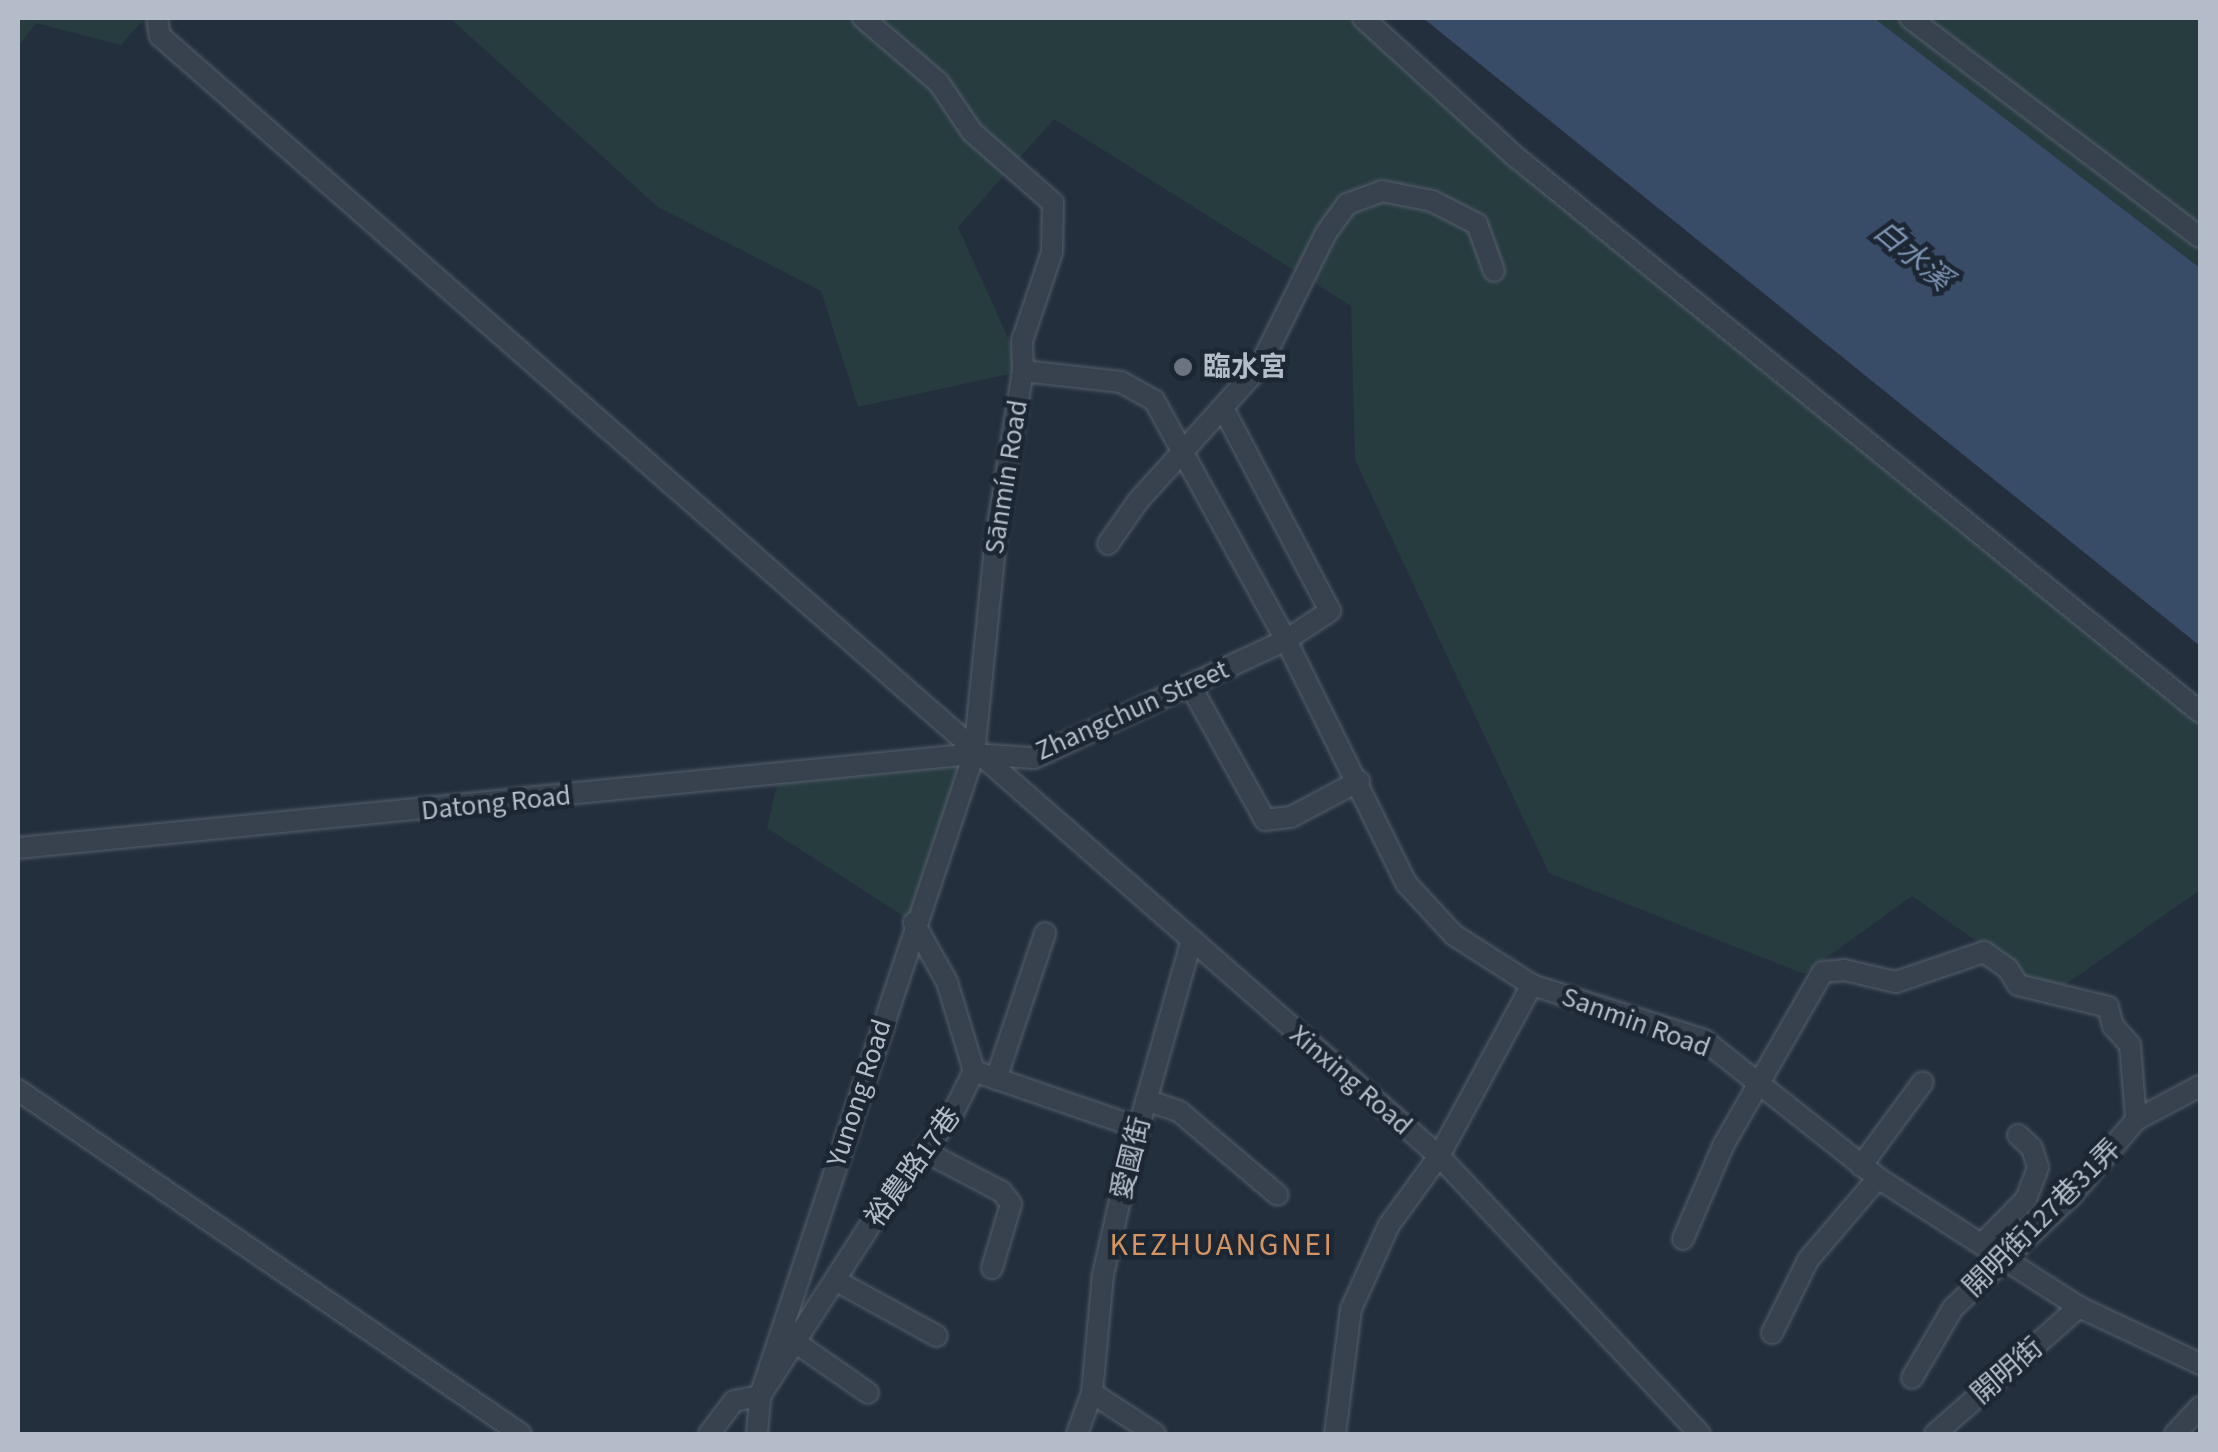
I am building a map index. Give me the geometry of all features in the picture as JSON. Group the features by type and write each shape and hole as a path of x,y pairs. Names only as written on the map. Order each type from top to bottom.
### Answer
{"street":[{"name":"Xinxing Road","path":"158,18 160,36 974,754 1439,1156 1700,1434"},
{"path":"863,18 940,83 972,132 1053,203 1052,252 1022,341 1022,370"},
{"path":"1363,18 1517,158 2200,712"},
{"path":"1910,18 2200,237"},
{"path":"1108,544 1182,450 1224,410 1260,366 1326,233 1348,204 1382,191 1432,201 1478,224 1494,271"},
{"name":"Sānmín Road","path":"974,754 996,537 1022,370 1121,382 1154,400 1286,640"},
{"name":"Zhangchun Street","path":"974,754 1034,758 1286,640 1330,611 1224,410"},
{"name":"Sanmin Road","path":"1286,640 1406,882 1454,936 1532,985 1704,1040 1764,1084 1869,1172 1985,1242 2080,1306 2200,1364"},
{"path":"1190,685 1265,820 1291,817 1359,781"},
{"name":"Datong Road","path":"18,848 974,754"},
{"name":"Yunong Road","path":"758,1434 760,1396 914,923 974,754"},
{"path":"914,923 947,982 974,1072 1137,1127"},
{"path":"996,1079 1046,933"},
{"name":"愛國街","path":"1077,1434 1092,1393 1103,1275 1137,1127 1191,942"},
{"path":"1683,1238 1724,1144 1764,1084 1823,972 1844,970 1896,982 1984,952 2008,968 2018,986 2108,1007 2113,1026 2130,1045 2136,1120"},
{"path":"1335,1434 1351,1309 1389,1224 1439,1156 1532,985"},
{"name":"裕農路17巷","path":"760,1396 974,1072"},
{"path":"1772,1334 1808,1260 1869,1172 1923,1082"},
{"name":"開明街127巷31弄","path":"1912,1378 1953,1308 2002,1256 2071,1196 2136,1120 2200,1086"},
{"path":"18,1090 521,1434"},
{"path":"1146,1100 1180,1112 1278,1196"},
{"path":"1985,1242 2026,1199 2038,1167 2032,1148 2018,1135"},
{"path":"924,1151 1002,1192 1011,1204 992,1268"},
{"path":"835,1280 937,1336"},
{"name":"開明街","path":"1934,1434 2080,1306"},
{"path":"795,1342 868,1393"},
{"path":"1092,1393 1155,1434"},
{"path":"709,1434 734,1402 760,1396"},
{"path":"2175,1434 2200,1407"}],"green space":[{"path":"18,18 145,18 121,45 36,23 18,47"},
{"path":"450,18 1356,18 2200,702 2200,890 2052,994 1912,896 1804,974 1549,873 1355,460 1351,306 1054,119 958,227 1023,371 858,407 821,291 658,207"},
{"path":"1874,18 2200,18 2200,268"},
{"path":"969,757 914,923 767,828 780,772"}],"water":[{"name":"白水溪","path":"1423,18 1874,18 2200,268 2200,646"}],"place":[{"name":"臨水宮","path":"1183,367"}],"district":[{"name":"KEZHUANGNEI","path":"1222,1245"}]}
